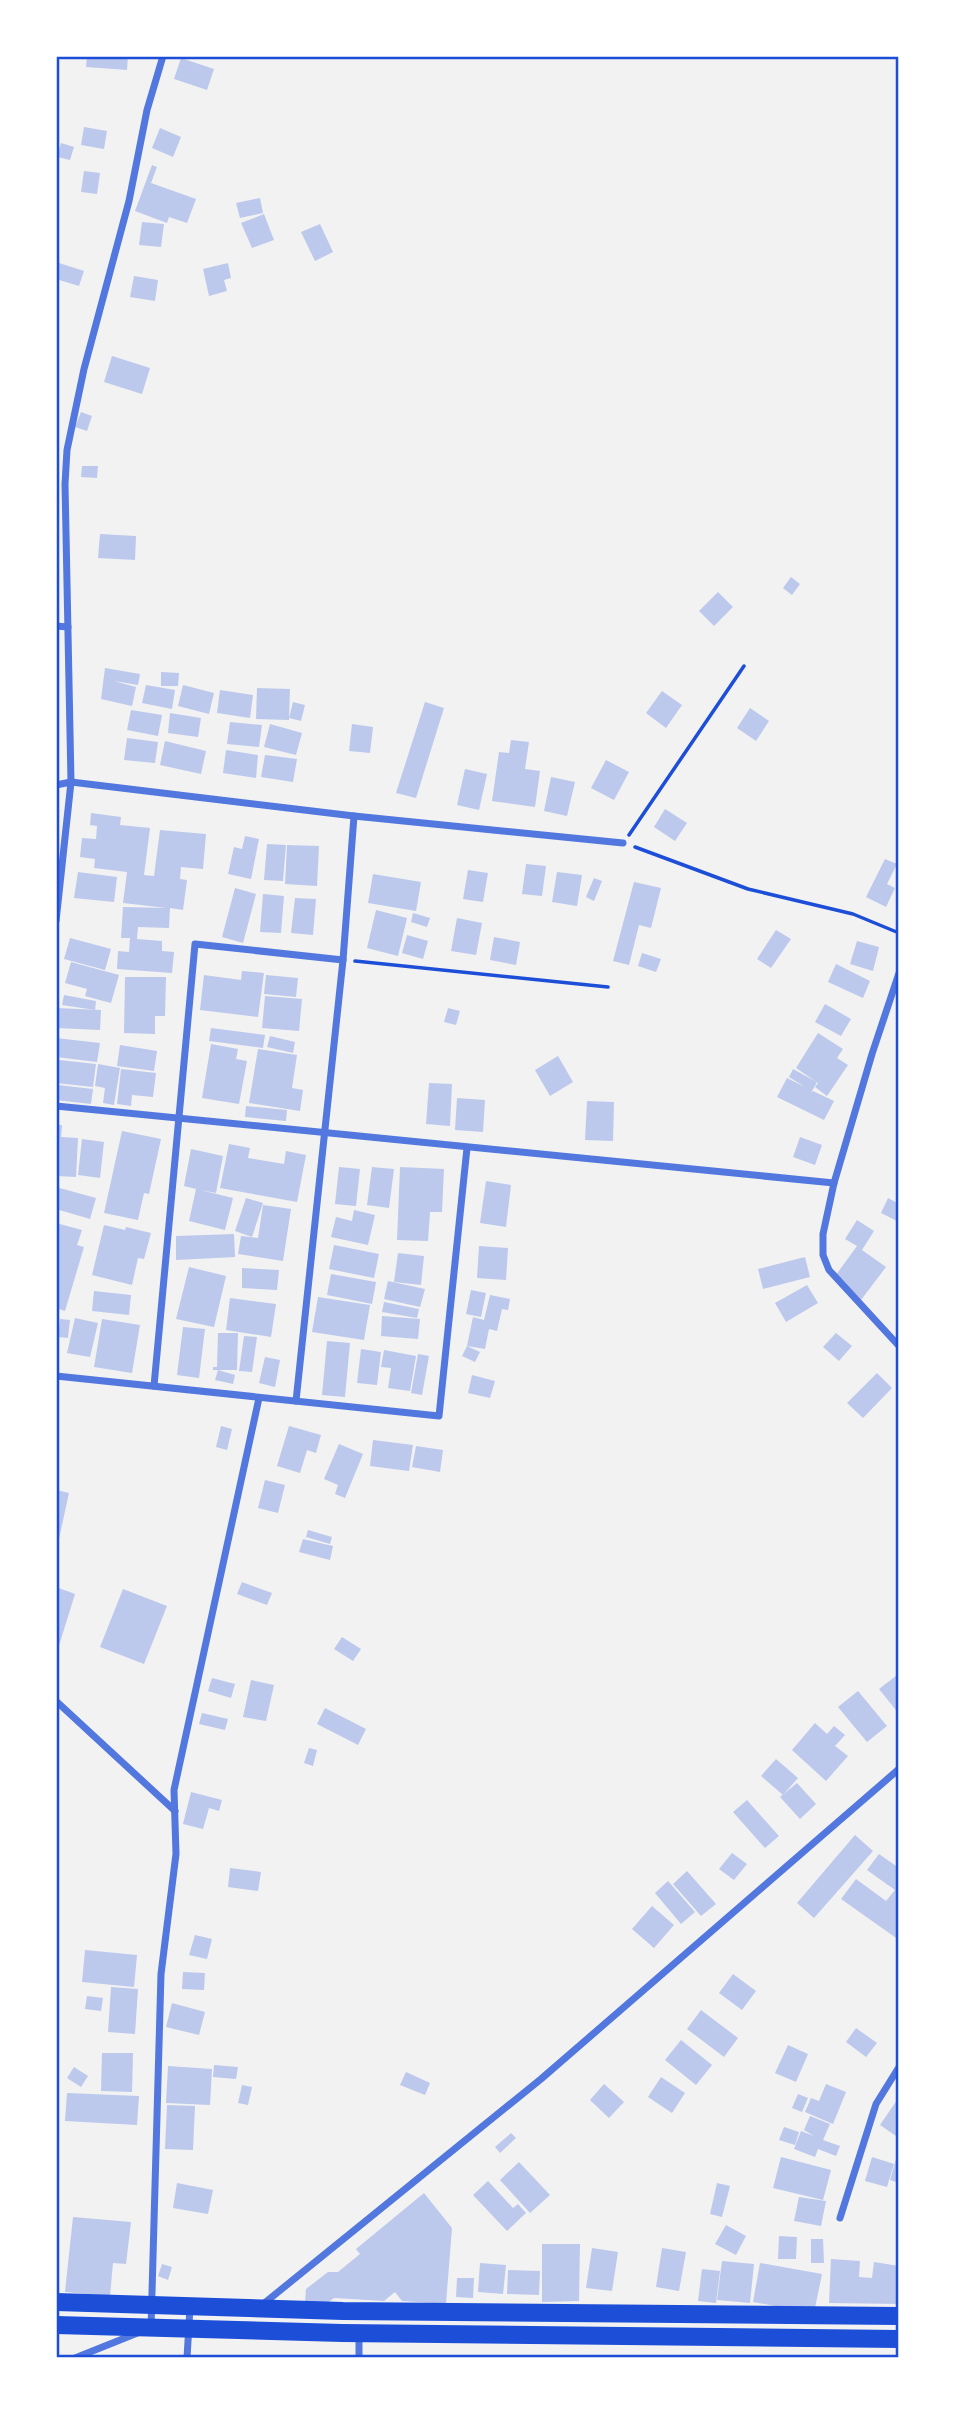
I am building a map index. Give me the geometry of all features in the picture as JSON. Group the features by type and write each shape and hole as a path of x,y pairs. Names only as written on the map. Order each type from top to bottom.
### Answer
{"highway":[{"path":"56,2302 258,2309 899,2316"},
{"path":"56,2325 359,2333 899,2339"}],"street":[{"path":"56,921 71,782 65,484 67,450 84,369 129,201 147,110 163,56"},
{"path":"56,625 68,627"},
{"path":"56,785 71,782 354,816 623,843"},
{"path":"296,1401 343,960 354,816"},
{"path":"154,1386 195,944 343,960"},
{"path":"899,973 834,1183 823,1234 823,1255 829,1270 899,1346"},
{"path":"56,1106 834,1183"},
{"path":"56,1376 439,1416 467,1148"},
{"path":"75,2358 152,2328 161,1975 176,1854 174,1790 259,1398"},
{"path":"56,1701 175,1811"},
{"path":"258,2309 541,2079 899,1769"},
{"path":"839,2218 876,2104 899,2067"},
{"path":"187,2358 190,2306"},
{"path":"359,2333 359,2358"}],"path":[{"path":"744,666 623,843 748,889 853,914 899,933"},
{"path":"343,960 608,987"}],"building":[{"path":"87,56 128,56 127,70 86,67"},
{"path":"181,58 214,69 207,90 174,79"},
{"path":"84,127 107,131 104,149 81,145"},
{"path":"160,128 181,137 173,157 152,148"},
{"path":"61,143 74,147 70,160 57,157"},
{"path":"152,165 157,167 151,183 196,199 187,223 169,217 167,223 135,211"},
{"path":"84,171 100,173 97,194 81,192"},
{"path":"260,198 263,213 240,218 236,203"},
{"path":"264,214 274,240 252,248 241,223"},
{"path":"142,222 164,224 161,247 139,245"},
{"path":"320,224 333,252 315,261 301,232"},
{"path":"56,262 84,271 79,286 56,279"},
{"path":"228,263 231,278 224,280 227,291 209,296 203,269"},
{"path":"134,276 158,280 155,301 130,297"},
{"path":"112,356 150,368 142,394 104,382"},
{"path":"81,412 92,416 87,431 75,427"},
{"path":"82,466 98,466 97,478 81,477"},
{"path":"100,534 136,536 135,560 98,558"},
{"path":"791,577 800,584 792,595 783,588"},
{"path":"718,592 733,607 714,626 699,611"},
{"path":"105,668 140,674 138,685 114,681 136,687 132,706 101,699"},
{"path":"161,672 179,673 178,686 161,686"},
{"path":"146,685 175,690 172,709 142,703"},
{"path":"183,685 214,693 209,714 178,706"},
{"path":"257,688 290,689 289,720 256,719"},
{"path":"220,690 253,695 250,718 217,713"},
{"path":"662,691 682,705 666,728 646,713"},
{"path":"293,702 305,705 301,721 289,718"},
{"path":"425,702 444,708 416,798 396,793"},
{"path":"750,708 769,721 756,741 737,728"},
{"path":"131,710 162,715 158,736 127,730"},
{"path":"170,713 201,718 198,737 168,733"},
{"path":"230,722 262,725 259,747 227,744"},
{"path":"270,724 302,733 296,755 264,747"},
{"path":"352,724 373,727 370,753 349,751"},
{"path":"127,738 158,742 155,763 124,760"},
{"path":"511,740 529,742 525,769 540,771 535,807 492,801 499,752 509,753"},
{"path":"165,741 206,751 201,774 160,765"},
{"path":"226,750 258,755 256,778 223,773"},
{"path":"265,755 297,759 293,782 261,777"},
{"path":"606,760 629,772 614,800 591,788"},
{"path":"465,769 487,774 479,810 457,805"},
{"path":"551,777 575,782 567,816 544,811"},
{"path":"665,809 687,823 675,841 654,827"},
{"path":"91,813 121,817 120,825 150,828 144,875 154,876 160,830 206,834 203,869 181,867 180,879 187,880 183,910 170,908 169,928 138,927 137,939 162,941 162,951 174,952 172,973 117,969 118,951 129,952 130,938 121,938 123,907 167,908 123,903 127,872 94,868 95,859 80,857 82,838 96,839 97,826 90,825"},
{"path":"245,836 259,839 251,879 228,874 234,847 242,849"},
{"path":"267,844 286,845 283,881 264,880"},
{"path":"287,845 319,846 317,886 285,884"},
{"path":"885,859 897,864 887,884 895,888 886,907 866,897"},
{"path":"526,864 546,866 542,896 522,894"},
{"path":"468,870 488,873 483,902 463,899"},
{"path":"78,872 117,877 114,902 74,898"},
{"path":"557,872 582,875 577,906 552,902"},
{"path":"373,874 421,882 416,911 368,903"},
{"path":"594,878 602,881 594,901 586,897"},
{"path":"634,882 661,888 651,928 639,925 629,965 613,961"},
{"path":"235,888 256,894 243,943 222,937"},
{"path":"263,894 284,896 281,933 260,932"},
{"path":"295,898 316,899 313,935 291,933"},
{"path":"376,910 407,918 398,956 367,948"},
{"path":"413,913 430,918 427,927 411,922"},
{"path":"457,918 482,923 476,955 451,951"},
{"path":"776,930 791,939 771,968 757,959"},
{"path":"407,935 428,941 423,959 402,953"},
{"path":"494,937 520,942 516,965 490,960"},
{"path":"70,938 111,949 105,970 64,959"},
{"path":"857,941 879,947 873,971 850,964"},
{"path":"642,953 661,959 656,972 638,966"},
{"path":"71,962 119,975 111,1003 85,996 87,989 65,983"},
{"path":"836,964 870,981 863,998 828,982"},
{"path":"242,971 264,973 258,1017 200,1010 204,975 241,980"},
{"path":"266,975 298,978 296,997 264,994"},
{"path":"125,977 166,977 165,1016 155,1016 155,1034 124,1033"},
{"path":"64,995 96,1001 95,1010 62,1005"},
{"path":"265,996 302,999 299,1031 262,1028"},
{"path":"825,1004 851,1019 841,1036 815,1022"},
{"path":"57,1008 101,1010 100,1030 56,1028"},
{"path":"448,1008 460,1011 456,1025 444,1022"},
{"path":"211,1028 265,1035 263,1048 209,1041"},
{"path":"818,1033 843,1049 837,1058 848,1065 827,1096 815,1087 818,1083 796,1068"},
{"path":"270,1036 295,1042 293,1053 267,1047"},
{"path":"56,1038 100,1043 97,1062 56,1057"},
{"path":"211,1044 238,1049 236,1059 247,1061 239,1104 202,1098"},
{"path":"120,1045 157,1051 154,1071 117,1066"},
{"path":"258,1049 297,1055 292,1088 303,1090 300,1111 249,1103"},
{"path":"558,1056 573,1082 550,1096 535,1070"},
{"path":"59,1060 96,1064 93,1087 56,1083"},
{"path":"98,1064 120,1068 114,1105 103,1103 105,1088 95,1086"},
{"path":"121,1069 156,1073 153,1097 132,1095 131,1106 117,1104"},
{"path":"793,1069 817,1082 811,1093 813,1091 834,1101 824,1120 777,1097 787,1078 805,1087 789,1077"},
{"path":"429,1083 452,1084 450,1126 426,1124"},
{"path":"58,1085 93,1089 91,1104 56,1100"},
{"path":"457,1098 485,1100 483,1132 455,1130"},
{"path":"587,1101 614,1102 613,1141 585,1140"},
{"path":"246,1106 287,1110 286,1121 245,1117"},
{"path":"56,1125 62,1125 61,1137 78,1138 76,1177 56,1176"},
{"path":"122,1131 161,1139 149,1194 144,1193 138,1220 104,1213"},
{"path":"800,1137 822,1145 815,1165 793,1157"},
{"path":"82,1139 104,1142 100,1178 78,1175"},
{"path":"229,1144 250,1148 248,1158 284,1164 286,1151 306,1155 297,1202 220,1188"},
{"path":"191,1149 223,1156 216,1193 200,1190 233,1198 225,1230 189,1221 196,1189 184,1186"},
{"path":"339,1167 360,1169 356,1206 335,1204"},
{"path":"372,1167 394,1169 389,1208 367,1205"},
{"path":"400,1167 444,1169 442,1212 430,1212 428,1241 397,1240"},
{"path":"486,1181 511,1185 506,1227 480,1223"},
{"path":"56,1187 96,1198 90,1219 56,1209"},
{"path":"246,1198 263,1203 252,1237 235,1231"},
{"path":"888,1198 899,1204 899,1222 881,1213"},
{"path":"263,1205 291,1209 283,1261 238,1254 241,1236 258,1238"},
{"path":"354,1210 375,1215 368,1245 331,1237 336,1217 352,1221"},
{"path":"857,1220 874,1231 862,1250 886,1267 861,1300 833,1279 857,1246 845,1239"},
{"path":"56,1223 82,1230 77,1245 84,1247 65,1311 56,1308"},
{"path":"104,1225 151,1233 144,1259 138,1258 132,1285 92,1275"},
{"path":"234,1234 235,1257 176,1260 176,1236"},
{"path":"334,1245 379,1254 374,1278 329,1269"},
{"path":"479,1246 508,1248 506,1280 477,1278"},
{"path":"398,1253 424,1256 421,1285 394,1282"},
{"path":"805,1257 810,1277 763,1289 758,1269"},
{"path":"189,1267 226,1276 214,1327 176,1319"},
{"path":"242,1268 279,1270 277,1290 242,1288"},
{"path":"331,1274 376,1282 372,1304 327,1295"},
{"path":"388,1281 425,1289 420,1307 384,1299"},
{"path":"807,1285 818,1303 786,1322 775,1303"},
{"path":"471,1290 486,1293 481,1317 466,1314"},
{"path":"94,1291 131,1295 129,1315 92,1311"},
{"path":"490,1295 510,1299 508,1310 502,1309 497,1331 489,1329 485,1349 467,1346 473,1317 484,1320"},
{"path":"318,1297 370,1305 364,1340 312,1332"},
{"path":"230,1298 276,1304 271,1337 226,1330"},
{"path":"384,1302 419,1309 417,1318 382,1312"},
{"path":"382,1316 420,1319 418,1339 381,1336"},
{"path":"75,1318 98,1323 90,1357 67,1353"},
{"path":"60,1319 70,1320 68,1338 58,1337"},
{"path":"102,1319 140,1325 132,1373 94,1367"},
{"path":"183,1327 205,1329 199,1378 177,1375"},
{"path":"218,1333 238,1333 237,1370 213,1370 213,1367 217,1367"},
{"path":"836,1333 852,1346 839,1361 823,1347"},
{"path":"244,1336 257,1337 252,1372 239,1371"},
{"path":"327,1341 350,1343 345,1397 322,1395"},
{"path":"467,1346 480,1352 475,1362 462,1356"},
{"path":"361,1349 381,1352 377,1385 357,1383"},
{"path":"384,1350 416,1356 410,1391 388,1388 391,1368 381,1367"},
{"path":"418,1354 429,1356 422,1395 411,1393"},
{"path":"265,1357 280,1360 275,1387 259,1383"},
{"path":"218,1370 235,1375 233,1384 215,1380"},
{"path":"877,1373 892,1388 863,1418 847,1403"},
{"path":"472,1375 495,1381 490,1398 468,1393"},
{"path":"221,1426 232,1429 227,1450 216,1447"},
{"path":"289,1426 321,1435 316,1453 307,1450 300,1473 277,1466"},
{"path":"373,1440 413,1445 409,1471 370,1466"},
{"path":"339,1444 363,1454 345,1498 335,1494 338,1485 324,1479"},
{"path":"416,1446 443,1450 440,1472 412,1467"},
{"path":"265,1480 285,1485 278,1513 258,1508"},
{"path":"56,1490 69,1493 57,1548 56,1548"},
{"path":"308,1530 332,1537 330,1544 306,1537"},
{"path":"303,1539 333,1546 330,1560 299,1552"},
{"path":"242,1582 272,1593 267,1605 237,1594"},
{"path":"56,1587 75,1594 57,1652 56,1652"},
{"path":"123,1589 167,1606 144,1664 100,1647"},
{"path":"342,1637 361,1649 353,1661 334,1649"},
{"path":"897,1675 899,1677 899,1714 879,1689"},
{"path":"212,1678 235,1684 231,1698 208,1691"},
{"path":"251,1680 274,1685 266,1721 243,1717"},
{"path":"858,1691 887,1726 867,1742 838,1707"},
{"path":"325,1708 366,1729 358,1745 317,1724"},
{"path":"202,1713 228,1719 225,1730 199,1724"},
{"path":"815,1723 827,1734 834,1726 845,1735 835,1746 848,1756 826,1781 792,1750"},
{"path":"309,1748 317,1750 313,1766 304,1763"},
{"path":"776,1759 798,1778 783,1795 761,1776"},
{"path":"797,1783 816,1804 800,1819 780,1797"},
{"path":"191,1792 222,1800 219,1811 209,1808 203,1829 183,1824"},
{"path":"747,1800 779,1836 765,1848 733,1812"},
{"path":"855,1835 873,1851 814,1918 797,1903"},
{"path":"732,1853 747,1864 734,1880 719,1869"},
{"path":"879,1854 899,1868 899,1940 841,1899 856,1879 886,1901 895,1890 867,1870"},
{"path":"230,1868 261,1872 258,1891 228,1887"},
{"path":"687,1871 716,1904 701,1916 673,1884"},
{"path":"668,1881 695,1912 681,1924 655,1893"},
{"path":"652,1906 674,1925 654,1948 632,1929"},
{"path":"195,1935 212,1939 207,1959 189,1955"},
{"path":"85,1950 137,1955 134,1987 82,1982"},
{"path":"183,1972 205,1973 204,1990 182,1989"},
{"path":"733,1974 756,1991 742,2010 719,1993"},
{"path":"111,1987 138,1989 135,2034 108,2032"},
{"path":"87,1996 103,1998 101,2011 85,2009"},
{"path":"172,2003 205,2012 199,2035 166,2027"},
{"path":"701,2010 738,2038 724,2057 687,2029"},
{"path":"856,2028 877,2043 866,2057 846,2042"},
{"path":"681,2040 712,2065 696,2085 665,2060"},
{"path":"788,2045 808,2054 796,2082 775,2073"},
{"path":"102,2053 133,2053 132,2092 101,2091"},
{"path":"214,2065 238,2067 236,2079 213,2077"},
{"path":"168,2066 212,2069 210,2105 166,2103"},
{"path":"74,2067 88,2076 81,2087 67,2078"},
{"path":"406,2072 430,2083 425,2095 400,2085"},
{"path":"661,2077 685,2093 672,2113 648,2097"},
{"path":"604,2084 624,2102 609,2118 590,2100"},
{"path":"826,2084 846,2092 833,2124 805,2112 811,2098 819,2101"},
{"path":"242,2085 252,2087 248,2105 238,2103"},
{"path":"67,2093 139,2096 137,2125 65,2121"},
{"path":"798,2094 808,2098 802,2112 792,2108"},
{"path":"899,2097 899,2138 880,2125"},
{"path":"167,2105 195,2106 193,2150 165,2149"},
{"path":"810,2116 830,2124 823,2140 840,2146 836,2156 818,2149 815,2157 794,2149 801,2131 814,2136 804,2130"},
{"path":"784,2127 799,2132 795,2145 779,2140"},
{"path":"511,2133 516,2138 500,2153 495,2147"},
{"path":"899,2152 899,2183 890,2180"},
{"path":"781,2157 831,2170 823,2200 773,2188"},
{"path":"872,2157 894,2164 887,2187 865,2181"},
{"path":"519,2162 550,2195 530,2213 500,2180"},
{"path":"488,2181 513,2208 518,2204 526,2213 507,2231 473,2195"},
{"path":"177,2183 213,2190 208,2214 173,2208"},
{"path":"717,2183 730,2186 722,2217 710,2214"},
{"path":"424,2193 452,2228 446,2304 402,2301 395,2292 384,2301 334,2298 325,2305 305,2303 306,2289 328,2272 338,2272 360,2254 356,2249"},
{"path":"799,2197 826,2201 821,2226 794,2221"},
{"path":"73,2217 131,2222 126,2264 113,2263 110,2296 65,2292"},
{"path":"726,2225 746,2236 736,2255 715,2244"},
{"path":"779,2236 797,2237 796,2259 778,2259"},
{"path":"811,2239 823,2239 824,2263 811,2263"},
{"path":"542,2244 580,2244 579,2301 542,2302"},
{"path":"592,2248 618,2252 612,2291 586,2288"},
{"path":"662,2248 686,2252 679,2291 656,2287"},
{"path":"831,2259 860,2261 859,2277 872,2278 874,2262 899,2266 899,2304 829,2303"},
{"path":"722,2261 754,2264 750,2303 717,2300"},
{"path":"480,2263 506,2265 503,2294 478,2292"},
{"path":"760,2263 822,2274 814,2313 753,2302"},
{"path":"162,2264 172,2267 168,2280 158,2276"},
{"path":"702,2269 720,2271 716,2303 698,2301"},
{"path":"508,2270 540,2271 539,2295 507,2294"},
{"path":"457,2278 474,2278 473,2298 456,2297"}]}
